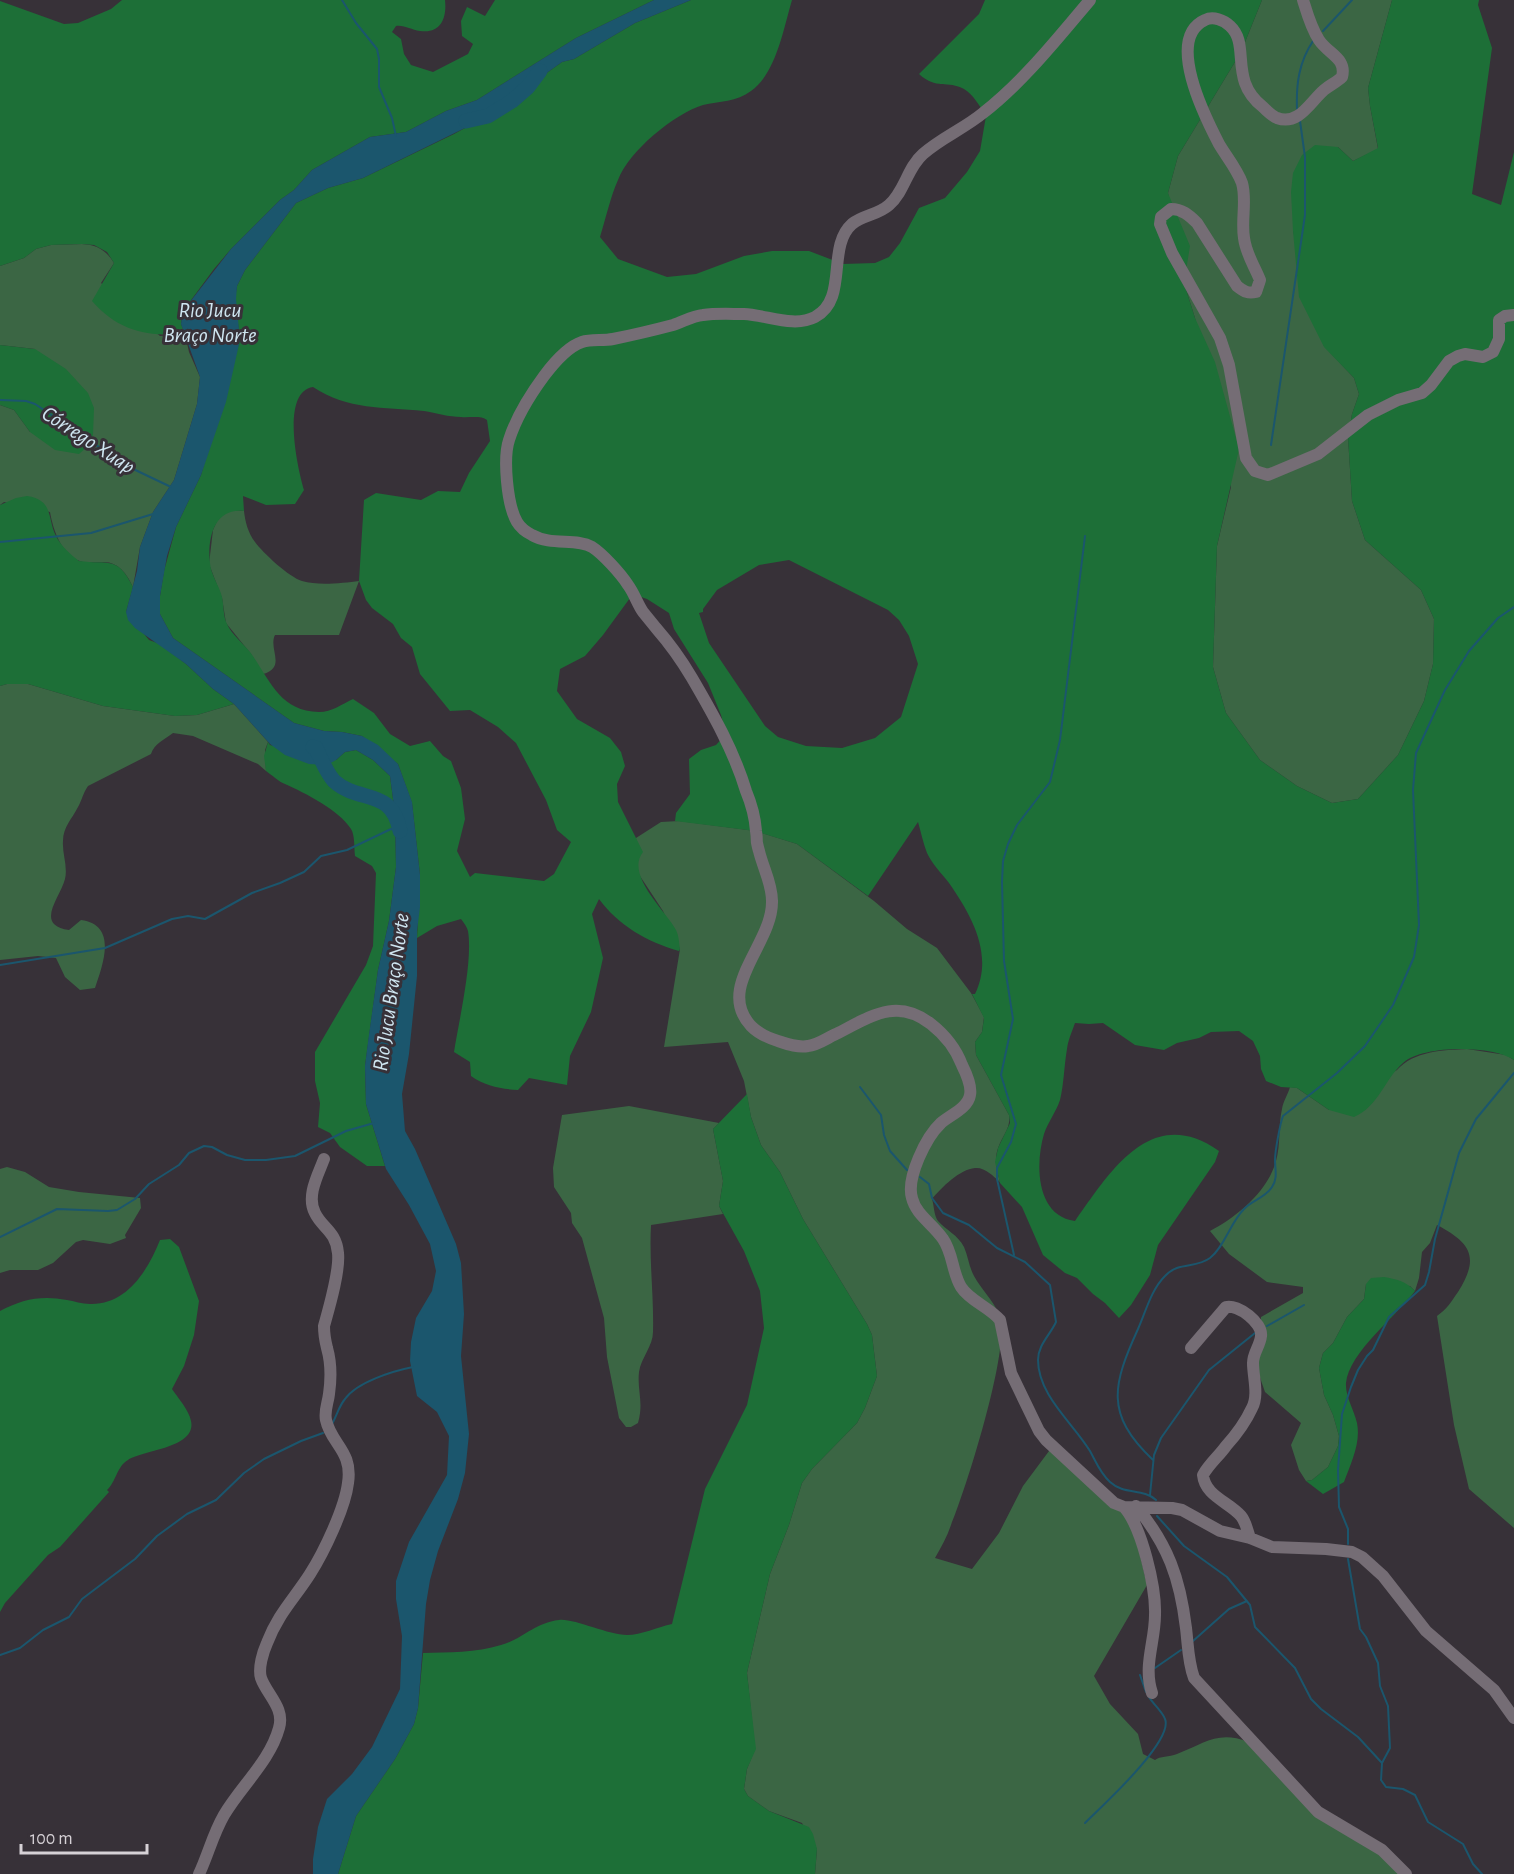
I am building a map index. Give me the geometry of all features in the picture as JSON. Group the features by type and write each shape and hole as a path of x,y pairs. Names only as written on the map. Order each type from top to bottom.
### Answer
{"street":[{"path":"1090,0 1001,99 979,117 923,154 913,166 894,202 881,212 859,219 849,227 843,236 835,285 828,304 820,314 793,322 750,315 698,315 676,324 610,339 585,341 575,345 547,372 527,401 510,437 506,452 512,508 517,524 533,536 548,541 591,547 627,583 644,614 683,663 710,709 735,763 754,816 757,845 772,897 768,924 740,982 738,992 739,1004 751,1026 776,1041 800,1047 813,1046 876,1014 907,1010 933,1025 946,1037 960,1059 971,1092 969,1098 966,1104 937,1126 915,1167 910,1182 910,1192 920,1215 946,1243 963,1290 996,1314 1000,1320 1011,1373 1039,1431 1046,1440 1114,1503 1182,1510 1220,1531 1250,1538 1272,1547 1326,1549 1352,1552 1362,1557 1383,1576 1426,1631 1494,1690 1514,1718"},
{"path":"1304,0 1311,25 1319,41 1338,58 1344,70 1337,82 1327,87 1311,101 1303,113 1293,120 1276,118 1251,96 1242,77 1240,46 1231,26 1217,19 1208,18 1196,27 1189,39 1187,59 1199,100 1218,143 1242,185 1242,218 1246,249 1260,280 1256,292 1250,294 1237,286 1197,223 1190,216 1178,209 1171,209 1161,217 1160,225 1172,253 1221,338 1229,365 1242,441 1250,465 1255,471 1268,475 1318,454 1368,415 1398,400 1422,393 1449,362 1458,356 1465,354 1483,357 1492,352 1499,339 1499,320 1505,316 1514,315"},
{"path":"200,1874 220,1822 266,1756 279,1729 281,1719 277,1706 261,1677 260,1668 265,1646 277,1620 311,1573 339,1515 348,1483 349,1469 343,1450 325,1418 329,1393 329,1365 323,1338 338,1253 330,1231 315,1215 312,1204 314,1182 324,1160"},
{"path":"1191,1348 1222,1311 1231,1306 1244,1311 1261,1331 1253,1363 1255,1402 1228,1445 1203,1475 1206,1486 1212,1493 1242,1518 1250,1538"},
{"path":"1130,1506 1154,1594 1155,1616 1148,1674 1152,1693"},
{"path":"1130,1506 1155,1532 1178,1580 1190,1668 1194,1677 1318,1812 1382,1850 1406,1874"}],"green space":[{"path":"122,0 445,0 444,19 438,27 427,31 396,26 392,32 401,39 404,54 411,65 433,72 468,54 473,44 462,36 461,21 467,7 485,16 495,0 654,0 576,38 477,100 446,111 406,132 370,137 312,170 231,249 183,311 181,324 185,334 171,335 134,330 112,319 92,301 114,263 107,252 94,245 51,245 36,249 24,258 0,266 0,1 64,24 78,23 111,9"},
{"path":"691,0 792,0 773,62 760,83 746,95 703,105 679,116 642,146 632,157 618,180 600,237 618,259 667,277 696,274 744,256 772,251 809,251 843,264 875,263 889,257 900,243 919,208 945,198 967,172 980,151 986,116 974,98 958,86 931,82 919,74 979,14 985,0 1262,0 1241,52 1178,156 1168,193 1190,246 1184,283 1195,318 1215,362 1239,449 1217,546 1213,667 1226,713 1260,760 1297,786 1332,803 1358,799 1398,755 1424,701 1433,664 1434,619 1421,590 1365,540 1352,501 1348,437 1352,414 1359,394 1354,378 1324,347 1299,297 1291,192 1293,173 1302,155 1315,145 1338,147 1353,161 1378,148 1368,88 1392,0 1479,0 1478,5 1492,48 1472,194 1501,205 1514,152 1514,1060 1490,1052 1458,1049 1441,1050 1413,1057 1396,1070 1370,1106 1354,1117 1329,1110 1297,1088 1281,1087 1266,1081 1261,1069 1260,1056 1253,1041 1239,1031 1211,1032 1199,1038 1177,1043 1164,1050 1135,1045 1103,1023 1075,1023 1068,1046 1060,1100 1041,1146 1042,1187 1052,1210 1062,1217 1075,1221 1118,1165 1135,1150 1153,1139 1173,1135 1195,1138 1219,1151 1215,1162 1158,1245 1150,1275 1131,1305 1119,1318 1077,1278 1065,1273 1043,1255 1022,1207 1000,1183 995,1162 998,1148 1010,1123 1009,1115 976,1055 975,1042 982,1032 984,1018 972,994 975,994 982,965 978,936 965,909 927,853 918,822 868,896 797,844 755,831 675,821 676,813 690,794 689,759 701,750 716,745 726,734 708,683 674,629 669,613 647,599 635,595 630,598 585,656 560,669 557,691 577,719 610,738 621,752 625,766 617,784 618,802 643,852 639,861 639,871 643,882 676,930 680,949 679,951 667,947 624,925 599,899 592,914 603,958 591,1012 570,1056 567,1085 529,1078 518,1090 493,1086 476,1079 471,1076 470,1062 454,1052 469,958 468,931 461,919 437,926 417,938 420,875 412,803 398,764 362,736 324,731 294,723 173,638 160,614 164,571 176,527 201,475 240,340 235,299 237,286 245,270 296,203 328,188 363,178 454,134 485,117 562,62 574,59 635,23","holes":["313,387 353,404 478,417 487,420 490,441 469,473 460,492 438,491 421,500 376,493 364,500 359,581 366,600 372,608 393,624 401,638 412,647 420,674 450,711 470,710 498,727 516,743 546,800 557,830 571,842 554,874 544,881 475,873 470,877 457,851 465,819 461,788 451,761 443,756 430,741 410,746 390,734 374,713 353,699 324,712 294,706 277,692 250,652 227,624 222,597 211,567 209,554 215,526 226,514 244,511 243,496 266,505 295,504 304,490 298,466 294,417 297,402 303,392","789,560 888,610 899,620 909,636 918,664 901,717 875,738 842,748 806,746 778,737 765,726 709,643 699,613 703,612 717,590 759,565"]},
{"path":"1262,0 1392,0 1368,88 1378,149 1353,161 1338,147 1293,211 1293,231 1324,346 1354,378 1359,394 1352,414 1348,437 1352,501 1365,540 1421,590 1434,619 1433,664 1424,701 1398,755 1358,799 1332,803 1297,786 1260,760 1226,713 1213,667 1217,546 1231,487 1195,318 1184,283 1168,193 1178,156 1241,52"},
{"path":"82,244 97,247 108,255 114,263 101,283 160,336 185,334 189,352 200,377 197,404 174,480 153,512 140,547 133,587 125,573 113,564 83,562 69,555 56,534 50,512 4,502 0,505 0,405 14,410 30,432 35,349 0,345 0,266 24,258 36,249 51,245"},
{"path":"0,345 35,349 66,369 88,393 94,408 93,435 87,447 79,454 55,450 30,432 14,410 0,405"},
{"path":"27,496 42,501 46,506 58,540 76,559 111,564 122,570 133,587 126,612 149,640 160,644 234,704 197,715 175,716 103,706 28,684 0,686 0,505"},
{"path":"233,510 244,511 247,527 255,542 277,564 297,579 308,583 323,584 359,581 339,635 275,635 273,640 274,667 263,674 251,654 226,623 222,598 209,564 213,530 218,519"},
{"path":"28,684 103,706 175,716 197,715 234,704 268,742 265,750 266,771 258,764 193,736 173,733 157,745 151,754 88,786 64,831 65,879 51,917 53,923 69,930 81,920 93,923 100,929 105,947 95,988 80,990 65,977 56,958 38,956 0,960 0,686"},
{"path":"268,742 270,745 336,760 345,752 356,750 373,760 390,776 395,814 396,867 389,921 378,970 365,1066 366,1104 385,1166 367,1166 340,1147 330,1133 318,1127 320,1103 315,1081 315,1052 366,965 373,946 376,873 372,866 355,856 354,838 346,822 312,797 280,782 266,771 264,756"},
{"path":"679,821 756,831 797,844 874,901 907,929 937,948 971,993 984,1017 982,1032 975,1042 976,1055 1009,1115 1007,1128 996,1157 1000,1182 982,1169 969,1169 951,1180 932,1199 937,1219 955,1236 965,1250 974,1276 999,1314 1002,1330 986,1418 958,1508 935,1558 972,1569 999,1533 1023,1486 1052,1447 1131,1516 1147,1585 1094,1676 1110,1704 1138,1734 1143,1754 1155,1760 1219,1738 1228,1737 1248,1742 1304,1799 1404,1874 815,1874 817,1849 802,1823 769,1811 748,1796 744,1789 747,1769 755,1749 747,1673 770,1574 802,1483 812,1469 857,1423 877,1376 872,1335 803,1219 780,1172 761,1145 751,1117 744,1081 728,1042 664,1047 680,949 663,911 638,873 636,838 661,822"},
{"path":"1467,1049 1506,1055 1514,1060 1514,1528 1469,1489 1454,1425 1437,1316 1458,1292 1469,1269 1468,1252 1458,1238 1437,1225 1430,1243 1422,1252 1415,1291 1410,1286 1366,1284 1364,1299 1347,1317 1333,1343 1323,1353 1319,1368 1324,1395 1339,1436 1338,1446 1328,1467 1312,1480 1306,1481 1299,1470 1291,1445 1301,1423 1265,1392 1257,1369 1261,1342 1261,1317 1303,1293 1303,1287 1267,1282 1229,1254 1210,1231 1241,1211 1266,1183 1276,1161 1282,1109 1290,1087 1297,1088 1329,1110 1420,1055"},
{"path":"747,1094 751,1117 761,1145 780,1172 803,1219 867,1324 872,1335 877,1376 857,1423 812,1469 802,1483 770,1574 747,1673 756,1749 747,1769 744,1789 748,1796 769,1811 809,1827 817,1849 815,1874 338,1874 356,1816 395,1759 414,1724 418,1708 423,1653 462,1652 491,1648 509,1642 542,1624 559,1620 627,1635 672,1624 705,1489 747,1405 764,1328 760,1291 744,1251 719,1206 723,1181 713,1129"},
{"path":"629,1106 719,1123 713,1129 723,1181 719,1206 723,1214 651,1225 652,1337 639,1372 638,1423 626,1427 619,1418 607,1357 604,1318 582,1238 572,1223 571,1213 554,1187 553,1168 562,1115"},
{"path":"7,1167 25,1172 49,1187 140,1198 141,1208 125,1235 126,1238 110,1244 83,1240 76,1242 53,1263 38,1270 10,1270 0,1273 0,1169"},
{"path":"170,1239 179,1247 199,1301 194,1335 184,1366 172,1389 188,1413 191,1430 178,1443 135,1457 124,1463 107,1490 109,1492 60,1547 48,1555 5,1603 0,1612 0,1311 24,1301 41,1298 84,1304 103,1303 115,1299 134,1284 142,1274 160,1240"},
{"path":"1384,1277 1404,1283 1415,1291 1364,1347 1349,1371 1346,1388 1357,1423 1358,1438 1344,1482 1323,1494 1306,1481 1312,1480 1328,1467 1338,1446 1339,1436 1324,1395 1319,1368 1323,1353 1333,1343 1347,1317 1364,1299 1366,1284 1371,1278"}],"water":[{"name":"Rio Jucu Braço Norte","path":"654,0 691,0 635,23 574,59 562,62 469,126 363,178 328,188 296,203 245,270 237,286 240,340 226,402 201,475 176,527 167,556 160,596 160,614 173,638 294,723 324,731 362,736 378,745 398,764 412,802 420,875 420,907 417,931 417,976 409,1054 402,1094 405,1131 456,1244 461,1263 464,1314 461,1356 469,1434 465,1473 430,1580 418,1708 414,1724 395,1759 356,1816 338,1874 313,1874 318,1827 327,1799 352,1774 372,1747 400,1689 402,1636 396,1599 396,1581 409,1542 447,1475 449,1436 437,1412 417,1396 410,1361 416,1318 432,1291 436,1271 430,1244 386,1169 366,1104 365,1066 368,1042 396,867 395,814 390,776 373,760 356,750 345,752 327,765 309,764 285,755 270,744 234,704 213,689 186,664 135,628 128,620 126,612 137,571 140,547 153,512 174,480 197,404 200,377 181,324 183,311 231,249 312,170 370,137 406,132 446,111 477,100 576,38"}],"waterway":[{"path":"342,0 356,23 377,49 379,87 392,118 396,136"},
{"path":"1323,31 1352,0"},
{"path":"1297,109 1299,74 1304,57 1313,41"},
{"name":"Rio Jucu Braço Norte","path":"466,121 488,116 512,101 528,87 540,71"},
{"path":"1271,445 1305,215 1305,157 1300,121"},
{"name":"Córrego Xuap","path":"0,400 26,401 35,404 129,467 171,487"},
{"path":"0,542 91,533 153,514"},
{"path":"1014,1255 997,1179 997,1168 1011,1142 1016,1124 1001,1075 1013,1019 1004,961 1003,861 1017,825 1050,782 1060,740 1085,536"},
{"path":"1153,1460 1126,1428 1120,1413 1118,1398 1123,1366 1149,1301 1160,1282 1170,1271 1210,1258 1220,1247 1244,1209 1269,1191 1275,1180 1276,1150 1283,1116 1337,1073 1365,1046 1393,1005 1414,957 1419,925 1413,790 1416,753 1445,690 1469,651 1498,618 1514,607"},
{"name":"Rio Jucu Braço Norte","path":"313,747 316,748 334,781 344,788 373,798 390,808 396,817 400,831"},
{"path":"0,965 105,948 172,919 188,916 205,919 252,893 304,872 321,856 347,850 391,829 398,830"},
{"path":"1348,1544 1348,1529 1339,1507 1338,1470 1342,1414 1351,1387 1358,1370 1373,1350 1389,1317 1425,1285 1459,1153 1476,1119 1514,1073"},
{"path":"860,1087 881,1115 884,1135 890,1151 907,1170"},
{"path":"0,1237 57,1209 117,1210 135,1199 149,1184 179,1165 189,1153 204,1146 245,1160 266,1160 295,1156 346,1131 374,1123"},
{"path":"920,1177 929,1184 932,1198 943,1213 969,1225 997,1248 1025,1262 1050,1285 1056,1322 1042,1345 1038,1360 1044,1385 1107,1479 1121,1489 1145,1494 1156,1500"},
{"path":"1267,1326 1304,1305"},
{"path":"1150,1495 1154,1455 1161,1438 1209,1370 1255,1333"},
{"path":"332,1424 343,1402 358,1387 386,1374 413,1367"},
{"path":"0,1655 20,1648 43,1630 69,1617 82,1599 135,1559 157,1536 187,1514 216,1500 244,1473 264,1459 323,1433"},
{"path":"1157,1516 1184,1546 1227,1577 1250,1605 1255,1627 1295,1668 1311,1699 1358,1737 1382,1763"},
{"path":"1348,1559 1360,1629 1378,1663 1380,1686 1388,1706 1390,1748 1382,1763 1381,1780 1386,1787 1403,1789 1415,1795 1428,1822 1463,1844 1473,1864 1482,1874"},
{"path":"1193,1641 1229,1609 1247,1601"},
{"path":"1155,1668 1181,1650"},
{"path":"1140,1675 1146,1692"},
{"path":"1085,1823 1120,1789 1159,1742 1165,1729 1165,1719 1149,1697"}]}
